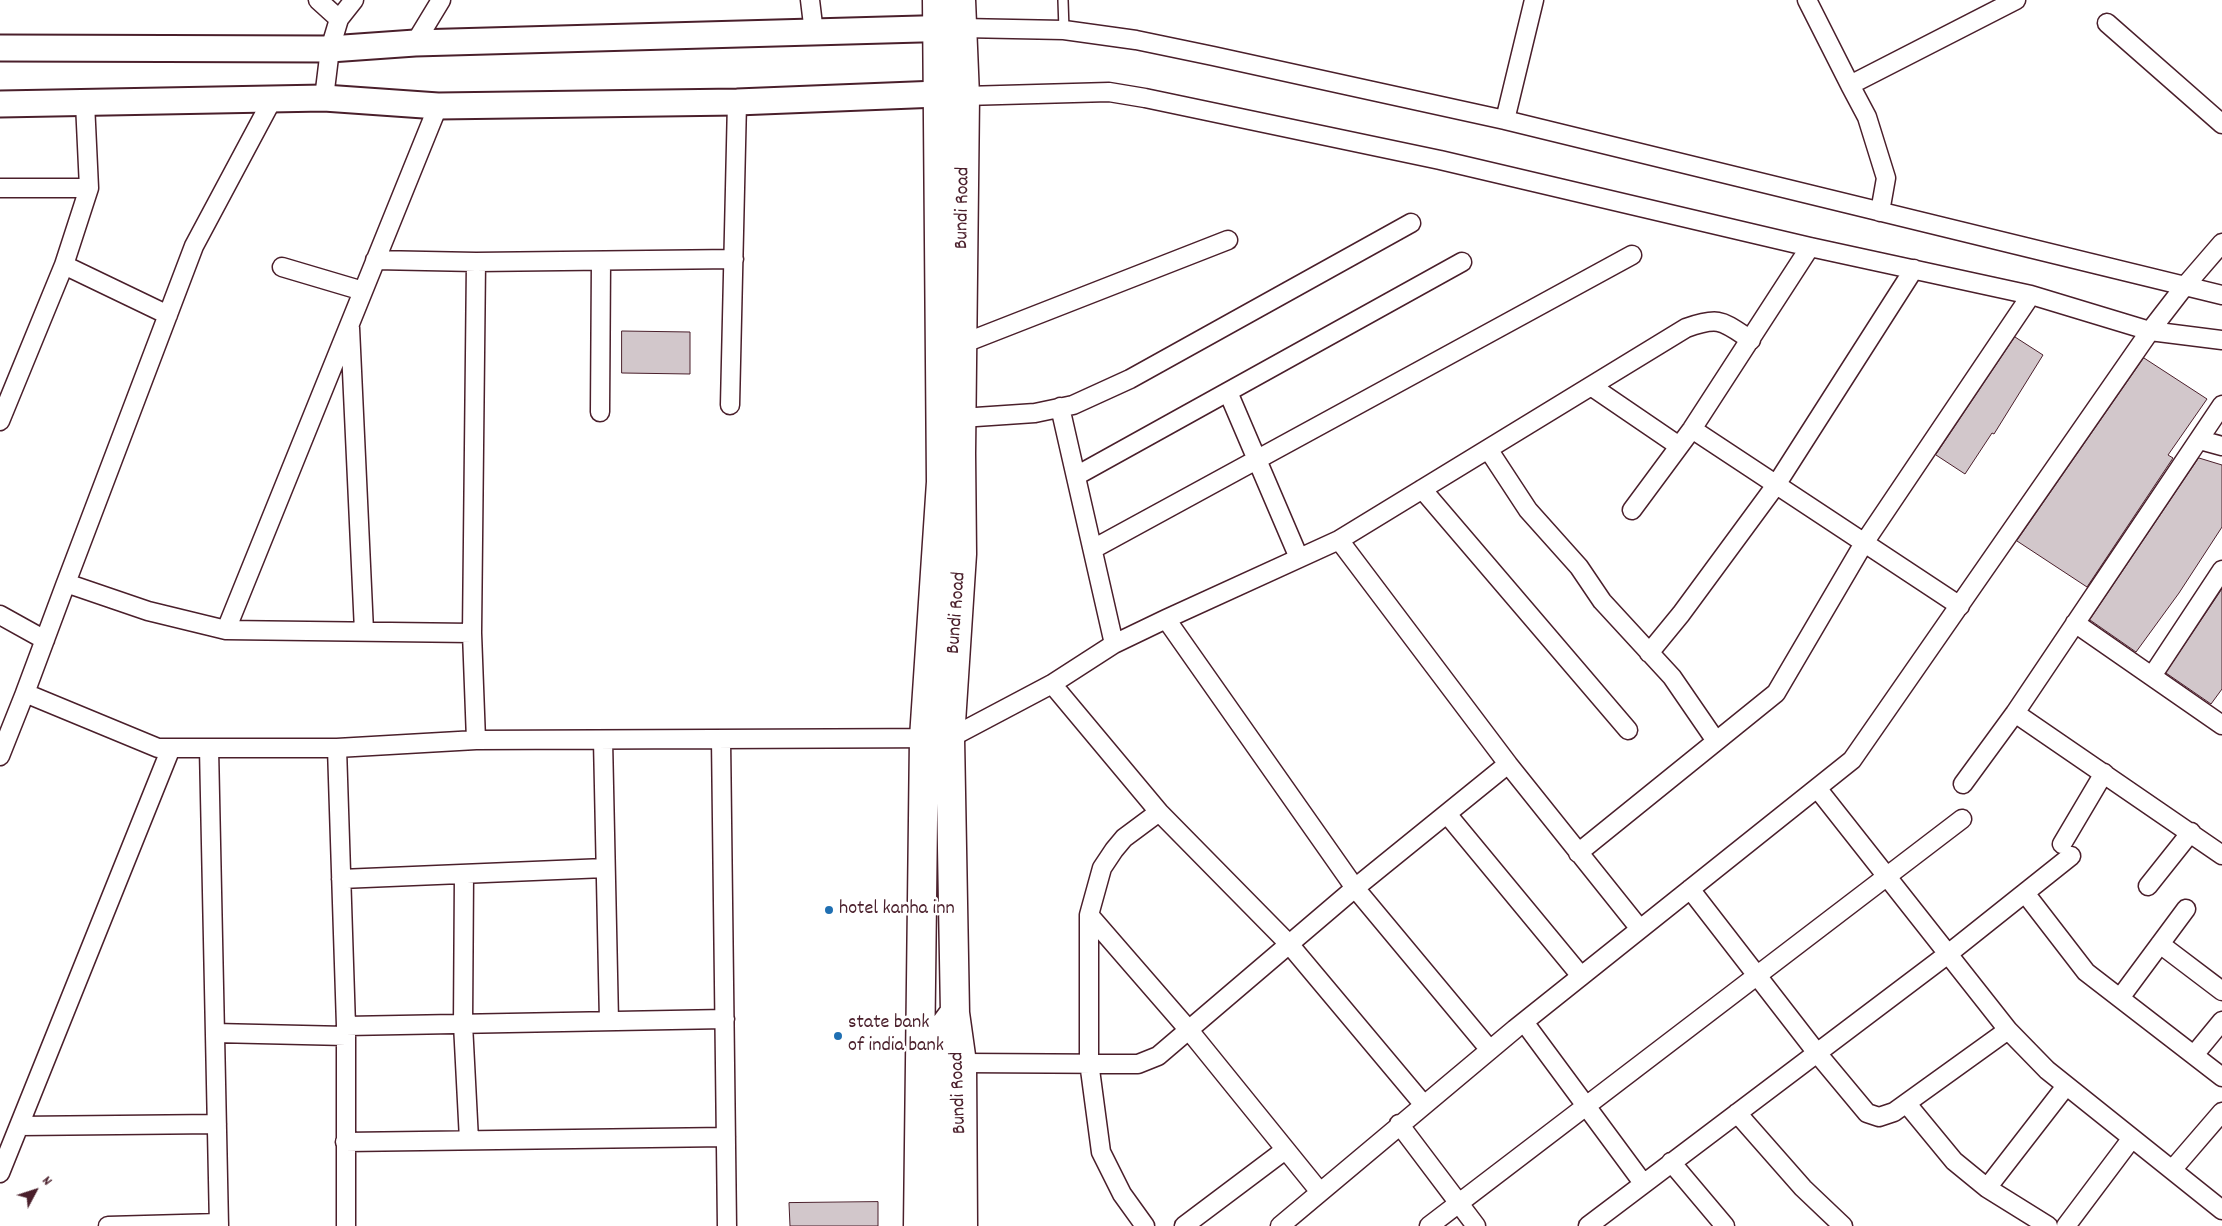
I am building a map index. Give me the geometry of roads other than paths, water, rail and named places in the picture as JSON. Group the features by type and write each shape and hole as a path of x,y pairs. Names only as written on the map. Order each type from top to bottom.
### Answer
{"main road":[{"name":"Bundi Road","path":"937,0 950,28 965,96 961,418 962,554 937,738 955,1013 951,1066 963,1226"},
{"name":"Bundi Road","path":"918,1226 937,738 942,482 938,94 950,28 961,0"},
{"path":"938,1226 951,1066"}],"street":[{"path":"318,0 339,19"},
{"path":"324,98 330,49 339,19 354,0"},
{"path":"416,43 440,0"},
{"path":"810,0 814,33"},
{"path":"1505,120 1534,0"},
{"path":"1807,0 1867,117 1886,178 1880,212"},
{"path":"1850,84 2016,0"},
{"path":"2107,24 2222,124"},
{"path":"0,48 330,49 416,43 950,28 1064,30 1136,40 1505,120 2091,262 2181,291 2222,295"},
{"path":"0,104 324,98 438,106 737,102 938,94 965,96 1109,92 1440,160 1810,247 2031,295 2150,331 2222,340"},
{"path":"0,756 194,246 272,100"},
{"path":"730,405 737,102"},
{"path":"0,421 64,265 89,188 85,103"},
{"path":"226,630 438,106"},
{"path":"0,188 89,188"},
{"path":"961,418 1036,413 1073,404 1130,379 1411,223"},
{"path":"962,344 1228,240"},
{"path":"1280,1226 1399,1124 1524,1022 1852,760 2150,331 2222,243"},
{"path":"1632,510 1692,429 1810,247"},
{"path":"1092,549 1632,255"},
{"path":"376,260 476,262 734,259"},
{"path":"600,412 601,261"},
{"path":"476,262 472,632 476,740"},
{"path":"1076,476 1462,262"},
{"path":"64,265 168,315"},
{"path":"282,267 362,291"},
{"path":"1649,652 1681,614 1776,485 1914,269"},
{"path":"1578,852 1776,693 1864,543 2031,295"},
{"path":"25,693 158,748 337,748 476,740 937,738 1052,684 1114,644 1166,618 1339,540 1686,328 1706,321 1722,321 1751,340"},
{"path":"350,322 364,631"},
{"path":"1591,386 1679,446"},
{"path":"1228,392 1299,558"},
{"path":"1963,784 2015,713 2200,440 2222,404"},
{"path":"1060,407 1114,644"},
{"path":"1692,429 1960,606"},
{"path":"2200,440 2222,446"},
{"path":"1488,449 1528,510 1580,567 1602,601 1672,677 1716,741"},
{"path":"1422,489 1628,730"},
{"path":"1339,540 1508,764 1640,929"},
{"path":"2152,676 2222,570"},
{"path":"66,583 148,611 226,630 472,632"},
{"path":"0,616 45,640"},
{"path":"1166,618 1355,888 1490,1050"},
{"path":"2075,623 2222,725"},
{"path":"1052,684 1159,812 1289,944 1424,1105"},
{"path":"2015,713 2222,855"},
{"path":"721,739 727,1226"},
{"path":"602,740 609,1021"},
{"path":"0,1173 171,748"},
{"path":"108,1226 219,1224 209,748"},
{"path":"337,748 346,1031 346,1226"},
{"path":"951,1066 1089,1062 1138,1064 1158,1056 1355,888 1508,764"},
{"path":"1588,1226 1948,954 2025,893 2067,850 2104,773"},
{"path":"1817,788 2008,1030 2047,1070 2066,1086 2222,1210"},
{"path":"1145,1226 1122,1194 1101,1152 1089,1062 1089,915 1102,868 1114,850 1124,838 1159,812"},
{"path":"1447,814 1581,976"},
{"path":"1429,1226 1962,819"},
{"path":"2148,886 2191,832"},
{"path":"341,879 605,868"},
{"path":"464,874 463,1024 469,1140"},
{"path":"1690,889 1867,1113 1879,1118 1907,1104 2008,1030"},
{"path":"2025,893 2086,972 2222,1077"},
{"path":"2120,998 2186,909"},
{"path":"1089,915 1188,1029 1320,1192"},
{"path":"2160,944 2222,990"},
{"path":"215,1033 346,1031 463,1024 725,1019"},
{"path":"2194,1055 2222,1021"},
{"path":"1524,1022 1643,1183"},
{"path":"1987,1188 2066,1086"},
{"path":"1907,1104 1954,1161 1987,1188 2048,1226"},
{"path":"2172,1170 2222,1112"},
{"path":"1737,1113 1803,1188 1842,1226"},
{"path":"19,1126 217,1124"},
{"path":"1399,1124 1476,1226"},
{"path":"345,1142 726,1137"},
{"path":"2066,1226 2132,1138"},
{"path":"1184,1226 1285,1150"},
{"path":"1671,1162 1725,1226"}],"lane":[{"path":"1063,0 1064,30"}],"place":[{"name":"hotel kanha inn","path":"829,910"},
{"name":"state bank of india bank","path":"838,1036"}]}
